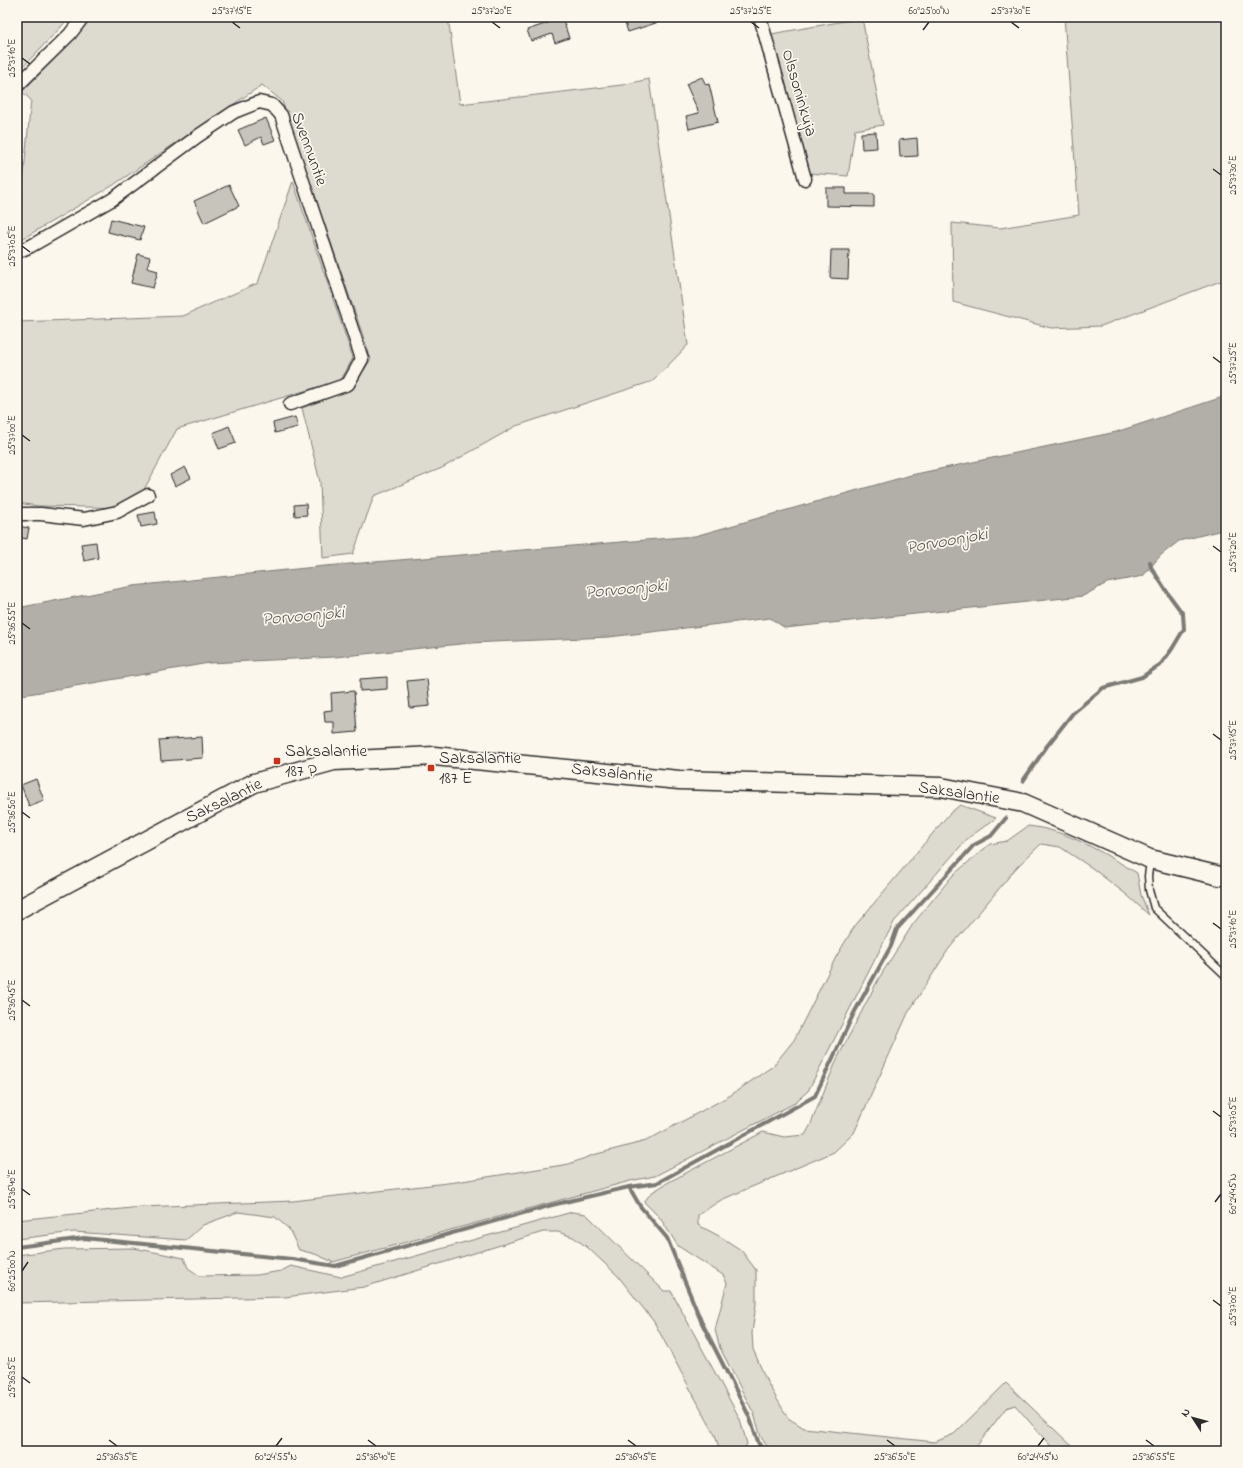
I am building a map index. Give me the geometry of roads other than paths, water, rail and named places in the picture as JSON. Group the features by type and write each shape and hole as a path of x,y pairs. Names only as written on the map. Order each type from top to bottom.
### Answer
{"street":[{"path":"17,86 70,34 83,17"},
{"name":"Olssoninkuja","path":"760,17 805,178"},
{"name":"Svennuntie","path":"17,252 31,246 113,200 198,136 234,112 259,102 272,105 280,115 362,359 348,384 290,404"},
{"path":"17,514 41,514 84,519 117,512 148,495"},
{"name":"Saksalantie","path":"17,910 254,783 334,761 434,756 679,780 941,787 1023,803 1150,859 1220,876 1226,876"}],"lane":[{"path":"1150,859 1148,876 1149,890 1154,908 1226,976"}],"water":[{"name":"Porvoonjoki","path":"1226,396 1226,529 1179,541 1161,555 1143,576 1107,583 1083,596 785,628 770,618 609,637 470,643 335,657 209,663 17,696 17,608 133,586 325,566 695,536 911,475 1116,432"}],"waterway":[{"path":"1023,781 1047,746 1073,713 1103,688 1142,677 1161,664 1184,629 1183,614 1151,567 1150,562"},
{"path":"17,1247 84,1238 292,1259 335,1266 552,1205 629,1187 657,1183 815,1096 854,1013 891,946 897,929 974,845 991,836 1006,818"},
{"path":"629,1187 640,1206 667,1238 701,1321 749,1416 759,1444 764,1451"}],"place":[{"name":"Saksalantie 187 P","path":"277,761"},
{"name":"Saksalantie 187 E","path":"431,768"}]}
